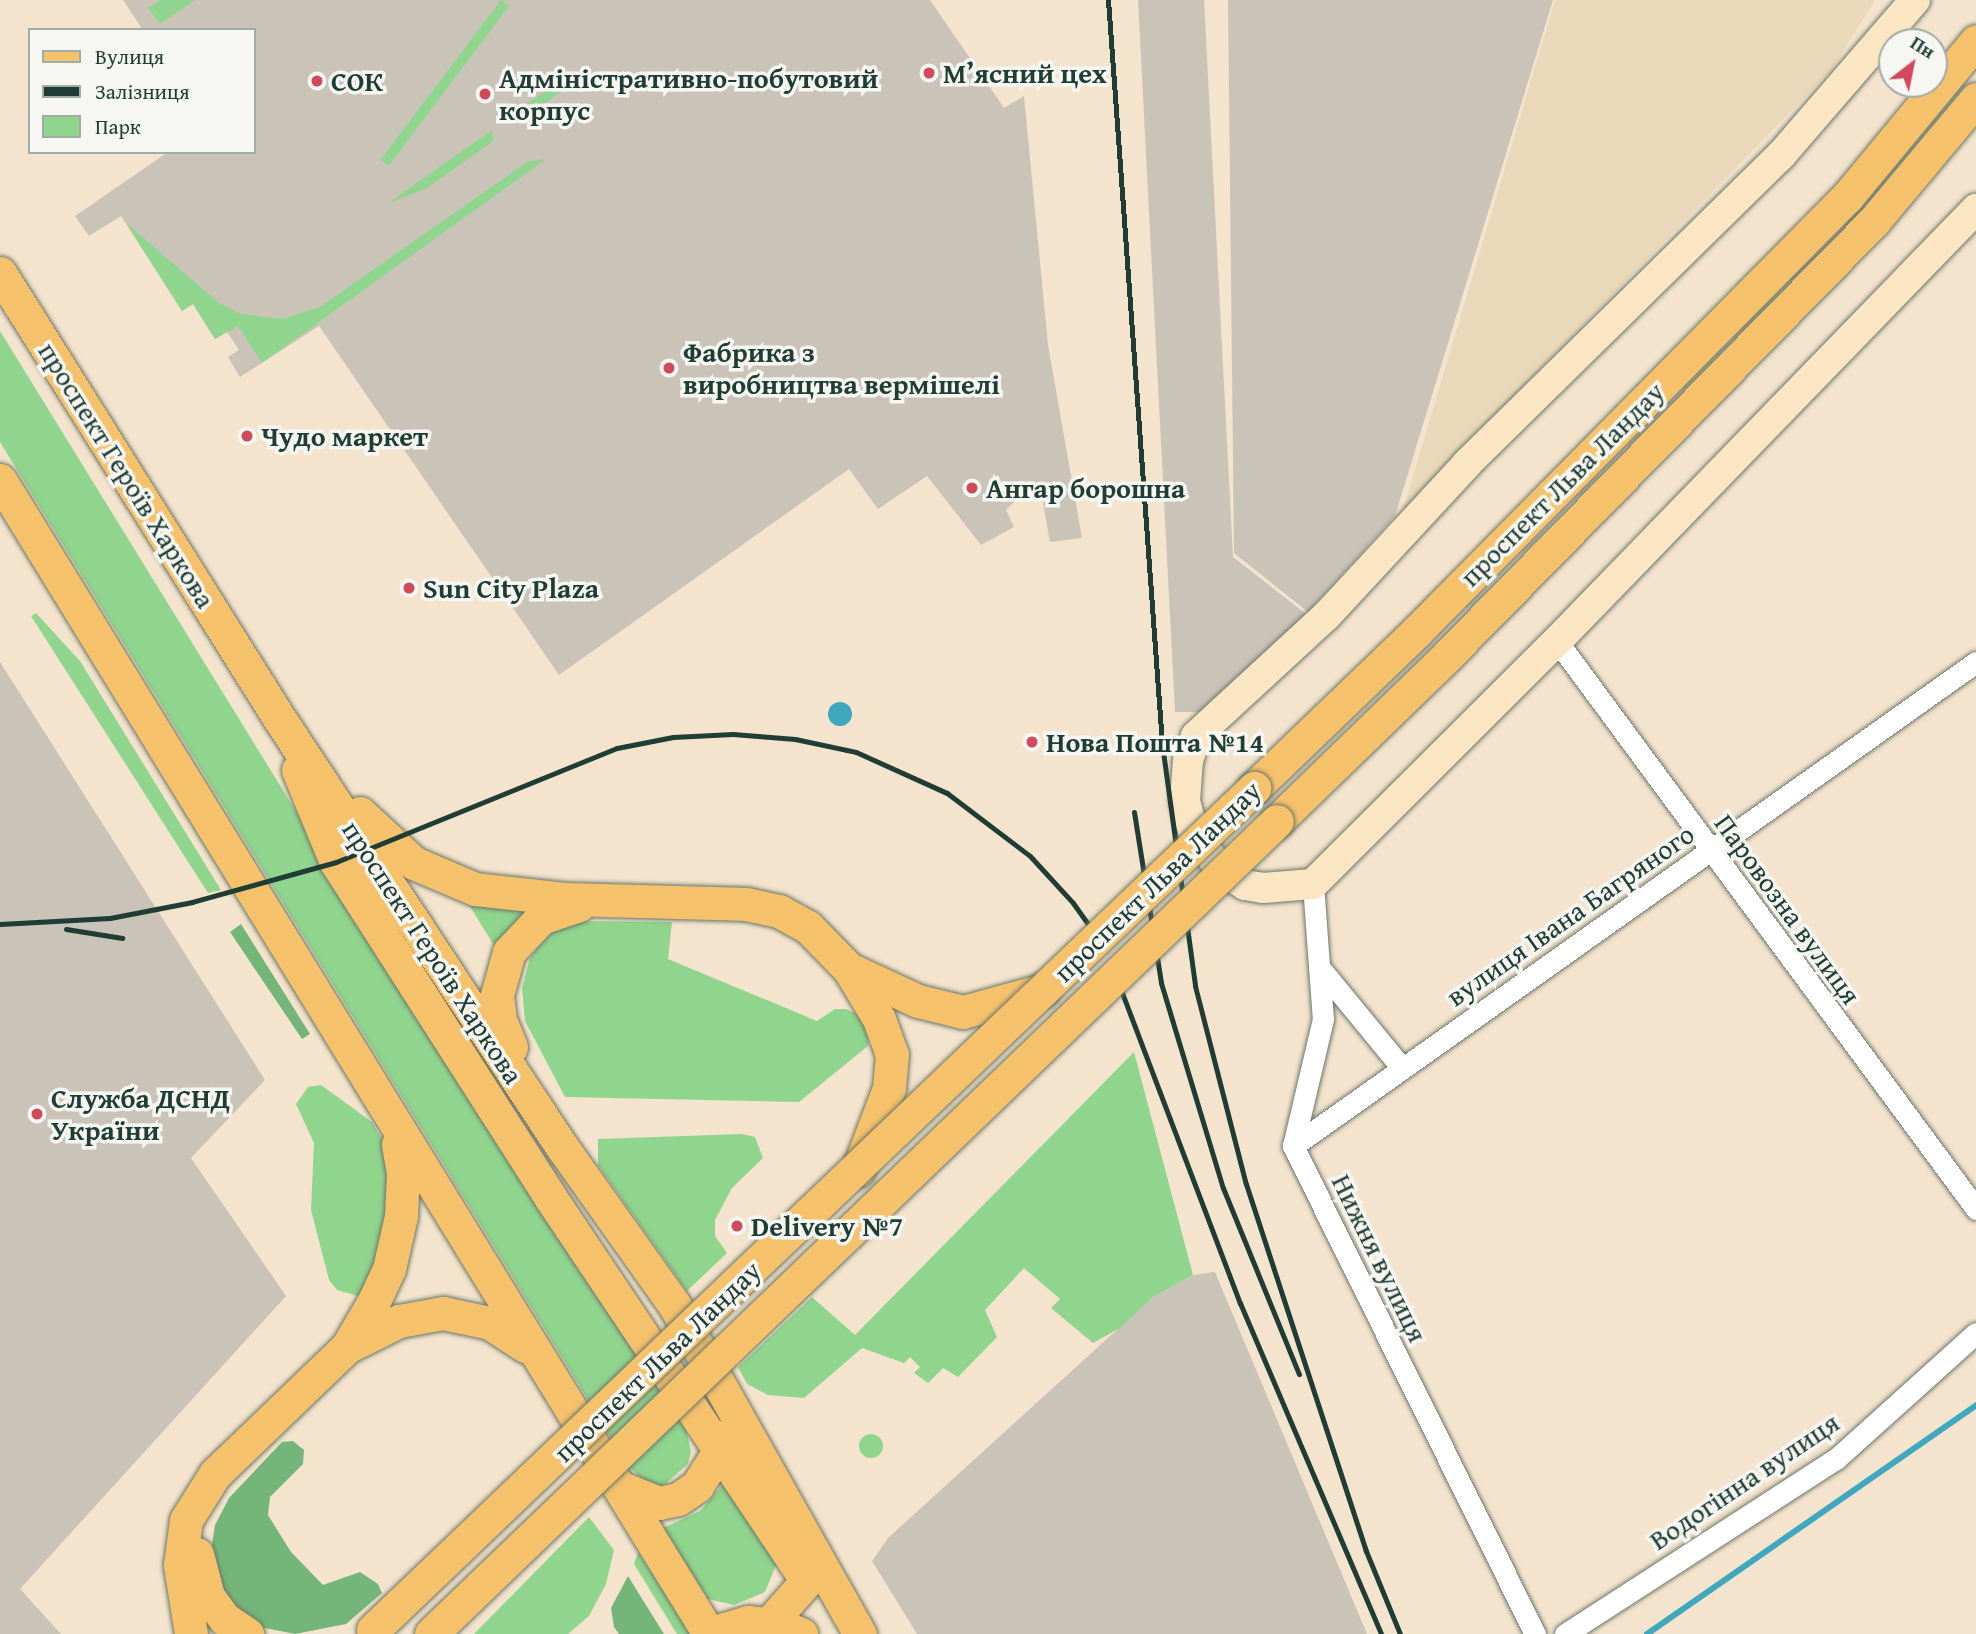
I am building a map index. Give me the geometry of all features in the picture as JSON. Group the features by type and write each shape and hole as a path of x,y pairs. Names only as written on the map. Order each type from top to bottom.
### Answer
{"main road":[{"name":"проспект Льва Ландау","path":"370,1633 858,1170 1417,631 1847,197 1976,41"},
{"name":"проспект Льва Ландау","path":"431,1634 1448,655 1874,221 1976,99"},
{"name":"проспект Героїв Харкова","path":"0,273 279,718 562,1147 675,1306 723,1387 799,1547 860,1634"},
{"path":"0,480 392,1125 537,1358 622,1488 708,1634 735,1624 802,1634"},
{"path":"279,718 375,831 422,867 489,892 599,901 763,906 808,927 849,969 879,1019 893,1064 858,1170"},
{"path":"279,718 336,862 700,1420 712,1465 799,1547 844,1634"},
{"path":"562,1147 504,1032 497,995 509,952 531,925 555,912 599,901"},
{"path":"849,969 918,1002 963,1012 1043,990"},
{"path":"191,1634 180,1565 181,1538 193,1504 215,1474 347,1347 382,1286 399,1233 403,1173 392,1125"},
{"path":"347,1347 399,1321 443,1313 490,1322 537,1358"},
{"path":"622,1488 650,1501 669,1502 689,1493 712,1465 732,1425 723,1387"},
{"path":"215,1474 198,1520 199,1571 216,1609 247,1634"},
{"path":"760,1629 799,1547"}],"street":[{"path":"1915,0 1781,155 1467,464 1326,615 1196,736 1186,772 1185,801 1192,830 1210,858 1245,885 1282,889 1313,884 1557,641 1976,209"},
{"name":"Паровозна вулиця","path":"1557,641 1976,1209"},
{"name":"вулиця Івана Багряного","path":"1293,1146 1976,662"},
{"path":"1293,1146 1323,1018 1313,884"},
{"path":"1319,967 1402,1068"},
{"name":"Нижня вулиця","path":"1293,1146 1535,1634"},
{"name":"Водогінна вулиця","path":"1565,1634 1836,1459 1976,1333"}],"shaded area":[{"path":"123,0 930,0 1004,108 1024,96 1048,345 1082,538 1050,542 1041,491 1017,499 1006,510 1014,527 981,545 927,476 878,509 849,469 559,675 319,326 240,377 228,357 239,350 227,332 215,339 193,304 182,311 121,216 89,236 75,216 165,154 256,154 256,28 142,28"},
{"path":"1138,0 1204,0 1233,557 1306,614 1209,712 1175,712"},
{"path":"1228,0 1553,0 1395,516 1308,612 1234,553"},
{"path":"1555,0 1875,0 1832,69 1403,510"},
{"path":"0,662 265,1080 191,1158 286,1296 20,1589 61,1634 0,1634"},
{"path":"1215,1272 1367,1634 917,1634 872,1561 888,1538 1153,1297 1193,1275"}],"green space":[{"path":"160,0 195,0 160,24 148,8"},
{"path":"501,0 509,6 389,166 381,160"},
{"path":"571,73 576,80 524,119 513,114"},
{"path":"492,130 493,141 427,188 387,204"},
{"path":"546,159 262,363 238,326 215,339 193,304 182,311 126,223 219,303 241,314 282,319 320,307 527,162"},
{"path":"0,331 326,860 685,1425 691,1451 688,1464 665,1484 654,1489 630,1468 0,442"},
{"path":"36,613 80,661 221,890 208,893 31,616"},
{"path":"466,900 532,907 501,957"},
{"path":"577,921 672,922 668,959 817,1021 835,1009 846,1009 857,1014 869,1034 868,1046 799,1102 565,1097 525,1021 522,988 530,958 540,945 561,924"},
{"path":"241,924 310,1034 302,1039 230,932"},
{"path":"1134,1052 1193,1275 1153,1297 1120,1328 1093,1343 1051,1308 1060,1299 1024,1268 985,1310 997,1337 958,1377 943,1368 928,1383 914,1373 920,1367 910,1357 904,1363 862,1348 804,1398 768,1395 747,1384 738,1367 812,1297 855,1335"},
{"path":"321,1085 372,1122 386,1146 393,1180 379,1264 358,1296 337,1290 329,1280 311,1210 314,1143 296,1104 308,1087"},
{"path":"742,1134 755,1137 763,1158 732,1188 715,1220 715,1236 727,1253 687,1291 598,1165 598,1139"},
{"path":"871,1434 880,1437 883,1446 880,1455 871,1458 862,1455 859,1446 862,1437"},
{"path":"293,1441 304,1450 303,1464 270,1497 268,1515 291,1552 323,1585 360,1572 378,1584 382,1593 346,1624 295,1634 255,1626 229,1605 210,1556 215,1525 229,1498 282,1442"},
{"path":"726,1481 778,1560 765,1592 734,1605 708,1599 663,1528 700,1511"},
{"path":"589,1517 614,1550 606,1584 589,1616 568,1634 474,1634"},
{"path":"638,1552 689,1634 677,1634 634,1564"},
{"path":"628,1576 664,1634 619,1634 614,1627 611,1608"}],"water":[{"path":"840,702 851,709 852,714 845,725 840,726 829,719 828,714 835,703"}],"waterway":[{"path":"1647,1634 1976,1405"}],"railway":[{"path":"1108,0 1162,744 1195,986 1246,1184 1366,1551 1400,1634"},
{"path":"0,924 110,918 192,902 336,862 617,748 673,737 733,734 795,739 856,752 947,793 1030,856 1073,903 1098,938"},
{"path":"1134,812 1161,983 1223,1188 1299,1374"},
{"path":"66,929 122,938"},
{"path":"1116,977 1240,1303 1381,1634"}],"place":[{"name":"М’ясний цех","path":"929,73"},
{"name":"СОК","path":"317,81"},
{"name":"Адміністративно-побутовий корпус","path":"485,94"},
{"name":"Фабрика з виробництва вермішелі","path":"669,368"},
{"name":"Чудо маркет","path":"247,436"},
{"name":"Ангар борошна","path":"972,488"},
{"name":"Sun City Plaza","path":"409,588"},
{"name":"Нова Пошта №14","path":"1032,742"},
{"name":"Служба ДСНД України","path":"37,1114"},
{"name":"Delivery №7","path":"737,1226"}]}
